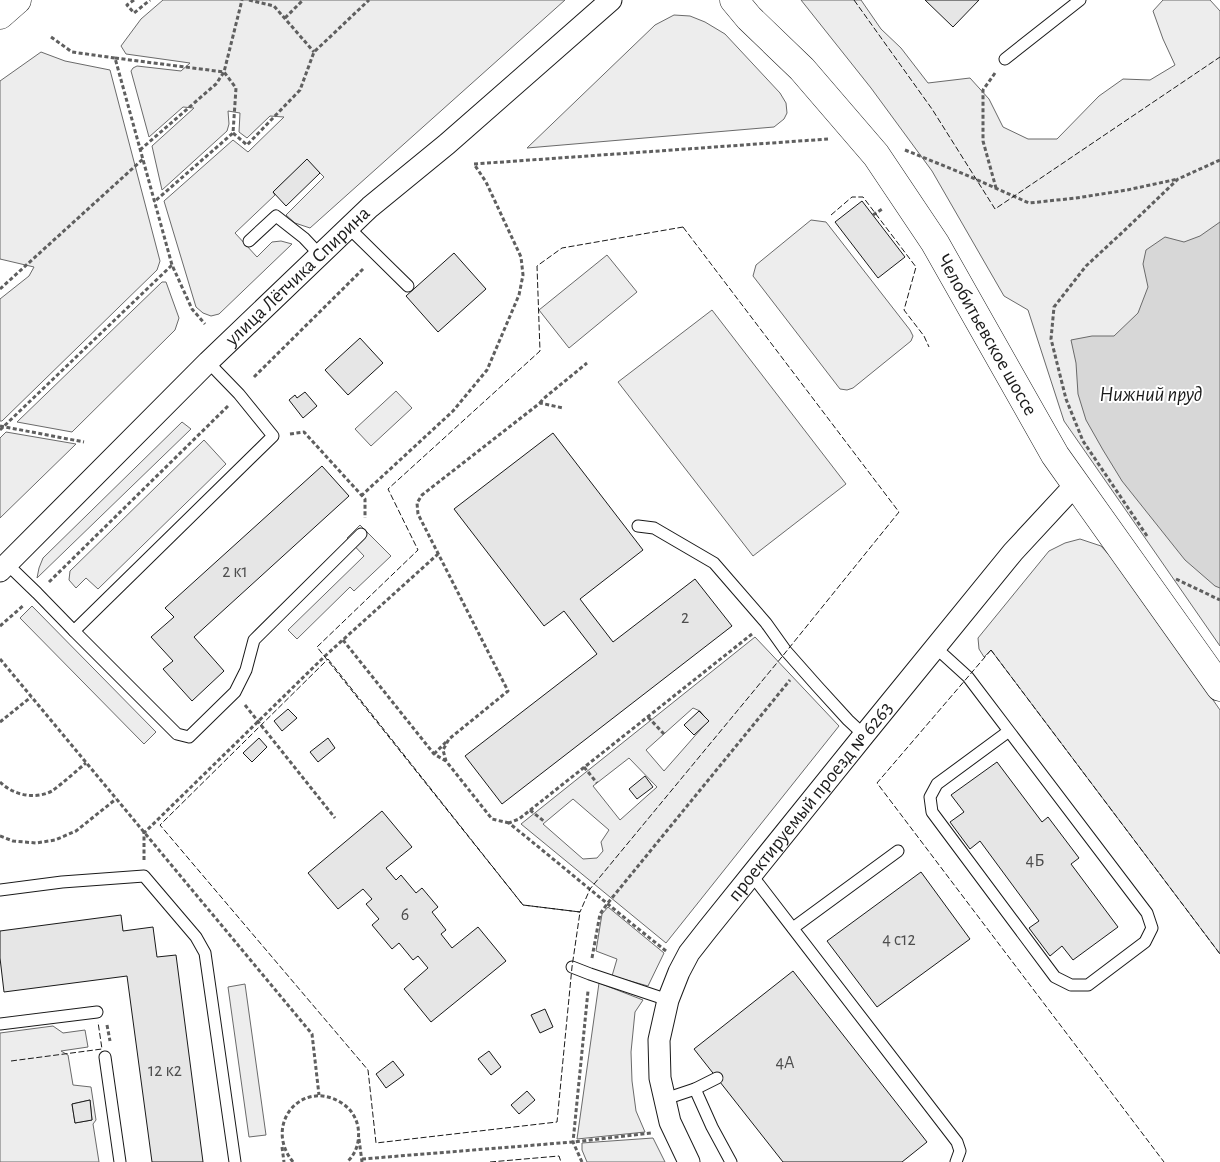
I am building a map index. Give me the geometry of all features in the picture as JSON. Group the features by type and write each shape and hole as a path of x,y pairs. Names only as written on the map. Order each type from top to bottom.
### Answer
{"street":[{"path":"0,15 17,0"},
{"name":"улица Лётчика Спирина","path":"3,567 208,362 348,227 447,144 611,0"},
{"name":"Челобитьевское шоссе","path":"734,0 749,18 802,69 876,155 935,244 1055,455 1220,687"},
{"name":"проектируемый проезд № 6263","path":"689,1162 670,1122 660,1078 659,1040 668,1000 678,972 689,953 864,735 1014,552 1076,484"}],"lane":[{"path":"1005,59 1080,0"},
{"path":"249,241 276,216 304,238 320,255"},
{"path":"348,227 408,286"},
{"path":"74,631 273,436 239,394 208,362"},
{"path":"638,526 654,528 714,564 766,624 786,651 848,720 864,735"},
{"path":"3,567 37,593 177,734 189,737 235,692 246,670 254,640 361,534"},
{"path":"935,648 968,677 1009,731 1147,913 1152,928 1145,942 1088,985 1071,985 1055,977 932,812 930,797 937,784 1009,731"},
{"path":"793,928 898,851"},
{"path":"752,874 958,1142 960,1151 956,1162"},
{"path":"0,890 62,882 144,876 196,937 205,953 235,1162"},
{"path":"572,967 668,1000"},
{"path":"0,1024 102,1015"},
{"path":"105,1057 120,1162"},
{"path":"665,1099 695,1089 717,1078"},
{"path":"695,1089 712,1128 731,1162"}],"path":[{"path":"134,0 127,6 134,13 150,0"},
{"path":"140,150 216,84 224,72 242,0"},
{"path":"249,0 274,6 314,52"},
{"path":"285,18 303,0"},
{"path":"234,133 247,145 300,90 314,52 369,0"},
{"path":"51,37 72,52 224,72 236,88 234,133 154,202"},
{"path":"115,58 172,265 192,309 205,324"},
{"path":"996,189 983,141 983,90 1005,59"},
{"path":"361,496 453,412 487,370 519,295 524,274 521,257 486,182 474,164 833,139"},
{"path":"902,149 1029,203 1101,194 1178,179 1220,160"},
{"path":"0,289 142,159"},
{"path":"1149,539 1083,441 1066,398 1051,339 1054,307 1086,266 1178,179"},
{"path":"0,430 2,426 172,265"},
{"path":"254,377 366,266"},
{"path":"434,754 449,739 508,691 418,514 417,503 422,495 540,403 587,363"},
{"path":"540,403 563,408"},
{"path":"0,626 37,593 228,405"},
{"path":"2,426 84,442"},
{"path":"273,436 304,432 365,499 366,517 361,534"},
{"path":"144,876 144,833 325,656 438,554"},
{"path":"1171,571 1176,579 1220,600"},
{"path":"343,640 434,754 446,761 492,819 509,822 519,819 766,624"},
{"path":"1,661 312,1034 319,1095"},
{"path":"582,1162 573,1142 590,974 600,914 795,674"},
{"path":"0,722 31,697"},
{"path":"246,706 335,818"},
{"path":"648,717 664,734"},
{"path":"446,761 443,750 449,739"},
{"path":"0,782 6,788 19,794 37,795 51,791 86,763"},
{"path":"584,767 597,783"},
{"path":"0,836 13,841 36,843 55,840 76,832 116,799"},
{"path":"530,810 545,822"},
{"path":"509,822 666,952"},
{"path":"102,1015 110,1045"},
{"path":"284,1162 281,1137 288,1111 298,1102 319,1095 335,1098 345,1104 352,1112 357,1122 362,1161 654,1133"},
{"path":"347,1162 356,1149 359,1133"},
{"path":"281,1137 284,1150 292,1162"},
{"path":"356,1149 360,1150"}],"shaded area":[{"path":"163,0 565,0 310,228 295,223 286,215 324,177 307,160 273,192 275,195 235,233 257,257 272,242 281,241 292,244 219,314 211,316 203,313 196,307 164,201 233,140 248,152 284,117 270,116 247,138 239,132 240,113 228,111 229,124 227,131 162,190 152,146 194,108 183,107 149,137 131,71 137,66 181,71 190,63 126,54 121,46 141,19"},
{"path":"801,0 861,0 881,29 901,48 928,83 970,78 989,99 1003,127 1028,139 1057,139 1099,96 1123,79 1150,80 1175,65 1153,11 1163,0 1210,0 1220,11 1220,646 1064,421 1028,310 1004,296 932,171 871,88"},
{"path":"674,15 690,16 705,22 725,34 780,93 786,103 787,113 784,119 774,127 527,148 655,25"},
{"path":"41,52 65,61 110,70 160,261 157,270 0,421 0,299 29,276 34,267 0,259 0,81"},
{"path":"811,220 826,222 913,336 911,341 853,388 847,390 840,389 753,276 756,265"},
{"path":"607,255 637,292 569,348 539,310"},
{"path":"162,282 166,282 179,318 175,330 72,432 17,422"},
{"path":"712,310 846,484 753,556 618,382"},
{"path":"396,391 412,408 371,446 355,429"},
{"path":"182,422 191,429 37,578 43,558"},
{"path":"6,432 76,444 0,518 0,438"},
{"path":"204,440 226,464 98,589 86,578 76,588 69,580 70,571"},
{"path":"360,525 391,556 354,591 350,587 297,639 288,630 364,556 347,538"},
{"path":"1080,539 1101,546 1121,568 1220,710 1220,954 991,650 984,657 979,649 978,638 1049,551 1065,543"},
{"path":"32,606 156,732 144,744 20,618"},
{"path":"755,637 839,726 666,943 521,824","holes":["693,708 700,711 708,721 664,771 646,750","629,758 657,787 620,820 593,786","573,799 609,830 601,842 603,851 597,858 583,859 543,824"]},
{"path":"608,907 664,953 648,986 612,976 617,959 596,951 602,914"},
{"path":"599,983 643,1000 635,1012 631,1052 636,1111 645,1132 577,1139"},
{"path":"245,984 266,1135 249,1137 228,987"},
{"path":"53,1026 63,1033 85,1030 88,1047 61,1051 68,1055 73,1085 91,1087 96,1120 93,1124 99,1162 0,1162 0,1033","holes":["90,1100 92,1120 75,1123 72,1104"]},
{"path":"653,1138 665,1162 587,1162 582,1150 582,1143"}],"water":[{"name":"Нижний пруд","path":"1220,222 1220,588 1215,586 1185,560 1122,481 1103,450 1086,420 1078,394 1076,363 1071,340 1092,336 1114,336 1138,313 1148,287 1143,264 1146,250 1165,237 1184,242 1200,236"}],"building":[{"path":"925,0 979,0 953,27"},
{"path":"307,159 320,173 286,206 273,192"},
{"path":"862,201 905,257 878,278 835,222"},
{"path":"454,253 486,289 438,332 406,296"},
{"path":"360,338 383,363 348,395 325,370"},
{"path":"305,392 317,406 303,418 289,400 295,395 297,398"},
{"path":"553,433 643,550 580,599 613,642 695,579 732,626 502,804 465,756 597,654 564,611 544,626 454,509"},
{"path":"322,466 349,496 194,637 224,671 192,701 163,669 173,661 151,637 174,617 165,608"},
{"path":"288,709 297,718 282,731 274,721"},
{"path":"699,711 709,721 694,735 684,725"},
{"path":"259,738 267,747 252,762 243,753"},
{"path":"328,738 335,748 318,762 310,752"},
{"path":"997,762 1042,822 1048,817 1079,858 1071,864 1118,927 1073,960 1062,946 1050,956 1029,928 1039,921 980,841 970,849 950,822 964,812 951,795"},
{"path":"645,776 653,787 637,799 629,789"},
{"path":"382,811 412,847 386,868 396,880 401,875 416,893 422,888 438,907 432,912 446,930 441,934 452,948 478,927 506,961 431,1022 404,989 428,968 418,956 413,960 399,943 392,949 372,925 379,919 366,904 372,899 363,889 338,909 308,873"},
{"path":"921,872 970,939 877,1007 827,941"},
{"path":"121,915 123,931 153,927 157,957 176,955 203,1162 152,1162 127,976 4,992 0,958 0,931"},
{"path":"793,971 927,1142 902,1162 783,1162 694,1049"},
{"path":"545,1009 553,1027 540,1033 531,1015"},
{"path":"489,1051 501,1067 491,1075 478,1059"},
{"path":"393,1061 404,1075 386,1088 376,1074"},
{"path":"527,1091 535,1100 519,1114 511,1105"},
{"path":"90,1100 92,1120 75,1123 72,1104"}],"fence":[{"path":"854,0 932,109 995,209 1220,57"},
{"path":"831,215 852,197 863,197 916,267 904,310 924,336 929,347"},
{"path":"683,227 899,512 590,889 580,912 523,905 317,647 418,550 388,489 540,351 537,266 562,248 683,227"},
{"path":"991,650 877,783 1164,1162"},
{"path":"991,650 1220,954"},
{"path":"328,659 523,905 580,912 572,967 557,1122 376,1143 368,1070 160,825 328,659"},
{"path":"11,1061 102,1049 98,1022"},
{"path":"490,1162 559,1156 561,1162"}]}
